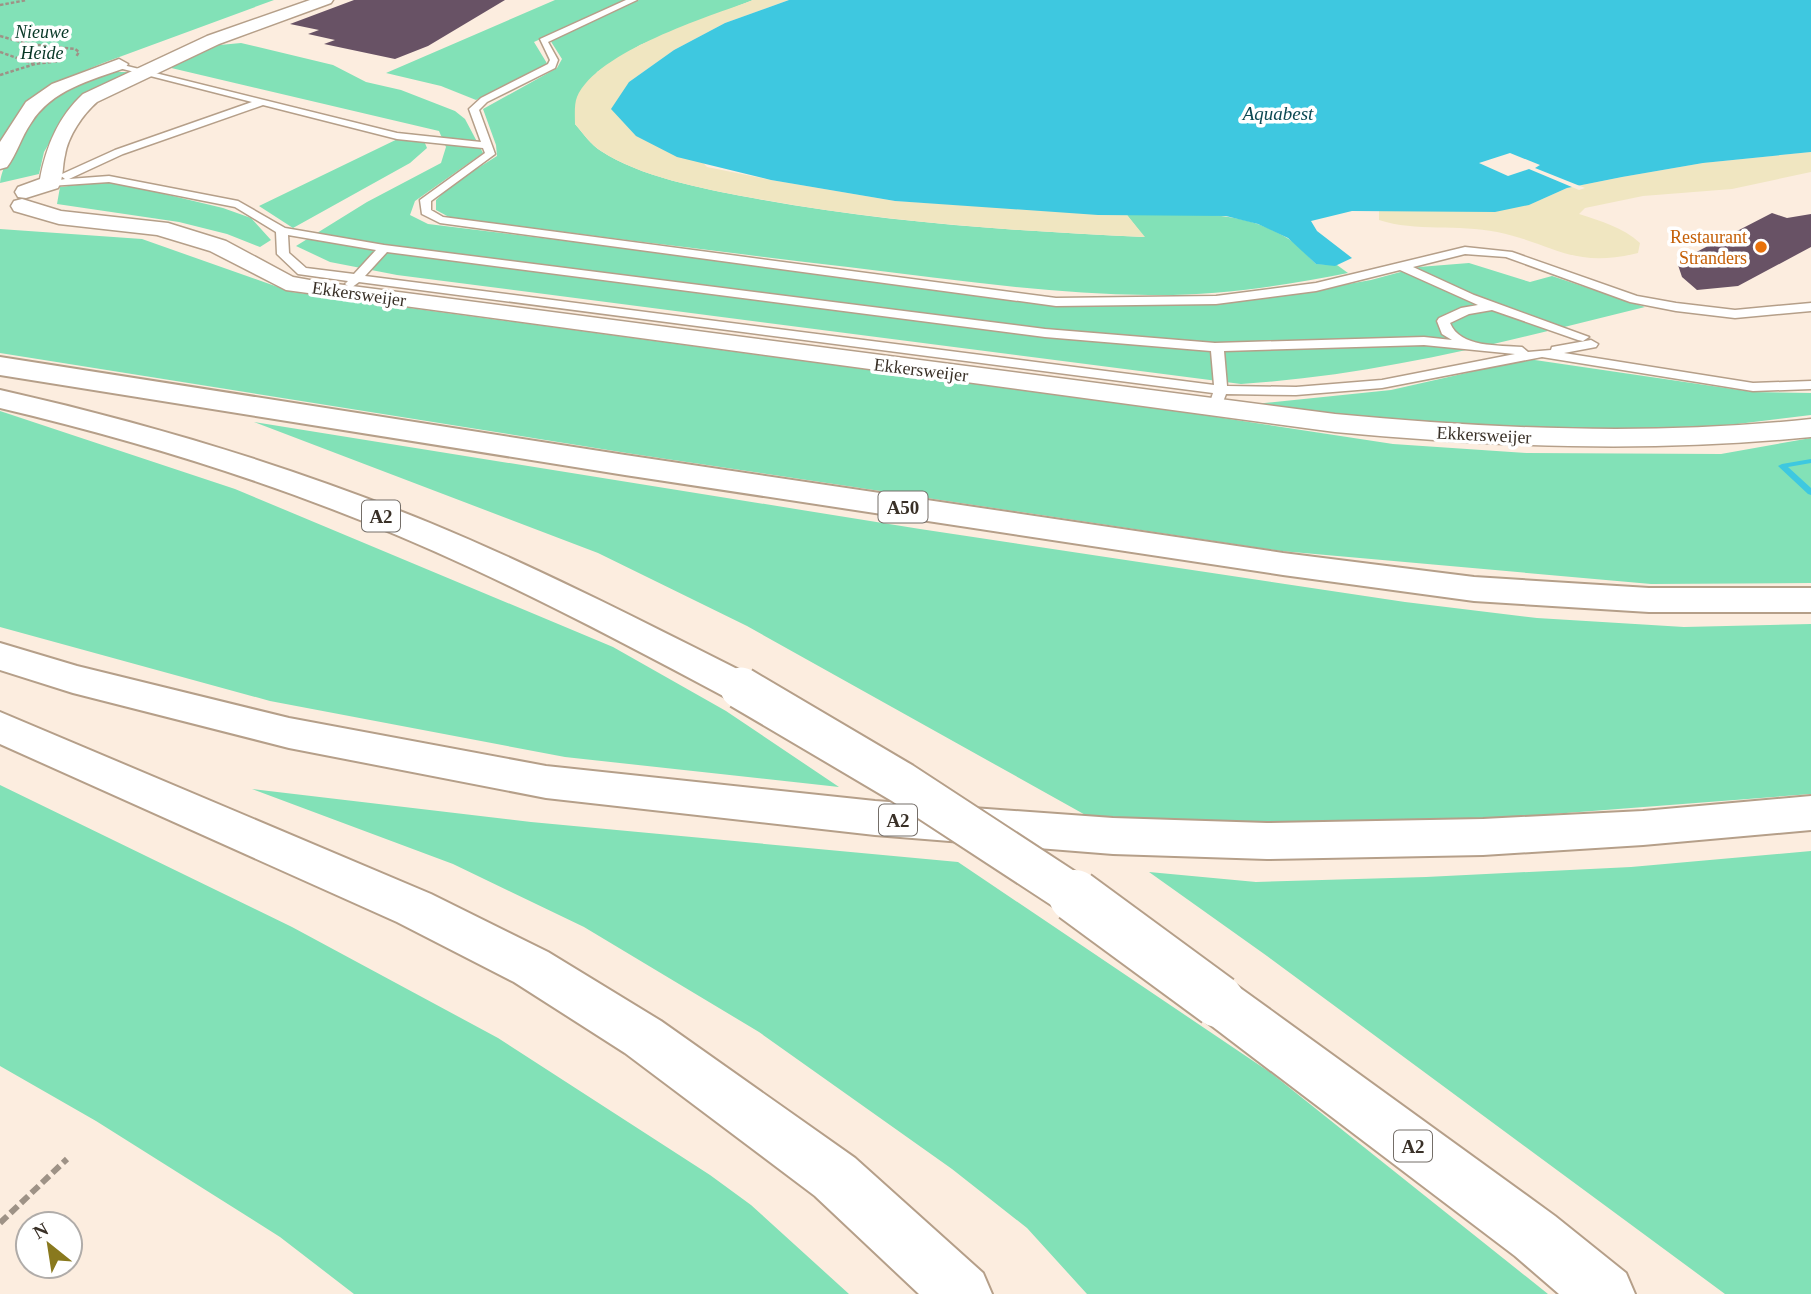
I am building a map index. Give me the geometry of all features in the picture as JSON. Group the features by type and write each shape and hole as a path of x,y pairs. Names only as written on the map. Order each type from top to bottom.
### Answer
{"highway":[{"name":"A50","path":"0,366 653,469 1269,562 1460,588 1649,600 1811,600"},
{"name":"A2","path":"0,399 213,457 371,512 503,569 741,688 902,783 1073,894 1524,1228 1605,1294"},
{"name":"A2","path":"0,656 72,679 289,733 546,782 875,818 1113,836 1267,841 1483,837 1643,828 1811,813"},
{"path":"0,727 414,908 531,967 643,1037 835,1177 962,1294"}],"street":[{"path":"0,163 16,127 39,99 71,82 304,0"},
{"path":"19,203 50,183 55,151 78,109 104,90 213,40 325,0"},
{"name":"Ekkersweijer","path":"19,203 160,228 218,246 286,283 349,285 1218,399 1466,436 1641,441 1751,435 1811,428"}],"lane":[{"path":"633,0 543,41 554,60 552,66 484,100 474,109 490,154 425,200 426,212 440,220 705,273 1045,333 1217,347 1424,341 1542,353 1753,387 1811,385"},
{"path":"118,65 397,136 489,146"},
{"path":"50,183 93,174 150,143 259,103"},
{"path":"50,183 109,178 238,204 282,230 384,248 1068,302 1216,300 1316,287 1465,250 1489,250 1508,254 1634,299 1676,307 1735,314 1811,307"},
{"path":"282,230 283,254 302,271 349,285 384,248"},
{"path":"1217,347 1218,399 1382,384 1542,353 1587,341 1491,306 1402,266"},
{"path":"1471,346 1447,331 1443,321 1465,311 1491,306"}],"path":[{"path":"0,4 27,0"},
{"path":"0,36 28,44 75,49 79,52 79,56 66,60 35,64 0,75"},
{"path":"0,52 35,64"},
{"path":"0,1223 67,1159"}],"green space":[{"name":"Nieuwe Heide","path":"0,0 274,0 50,85 24,104 0,143"},
{"path":"555,0 625,0 534,42 548,65 476,100 441,86 386,73"},
{"path":"639,0 753,0 640,45 597,72 575,124 597,148 633,168 692,186 796,206 994,228 1144,237 1127,215 1189,214 1230,217 1269,228 1299,247 1316,264 1337,265 1348,273 1274,286 1199,294 1073,292 961,281 549,230 449,217 436,210 436,200 454,183 497,156 496,145 483,109 557,68 562,59 550,40"},
{"path":"241,43 333,65 366,82 401,90 455,111 465,119 483,153 415,201 410,215 428,224 1069,303 1155,306 1274,297 1371,280 1419,267 1469,263 1530,282 1552,276 1645,307 1395,364 1344,373 1241,384 397,275 330,262 296,246 367,202 441,163 446,147 439,131 167,67 209,46"},
{"path":"114,72 134,72 69,110 44,152 39,174 0,183 17,140 44,101 77,83"},
{"path":"410,133 422,136 427,148 410,163 293,228 259,206"},
{"path":"110,181 223,208 251,218 271,240 260,247 227,234 179,222 57,204 60,187"},
{"path":"0,229 142,239 292,292 1197,414 1393,444 1526,453 1721,454 1811,438 1811,583 1651,584 1281,551 633,454 0,353"},
{"path":"1528,359 1753,392 1811,393 1811,415 1705,428 1521,432 1326,414 1255,404 1391,390"},
{"path":"0,411 235,489 613,647 726,711 839,787 565,757 270,701 0,627"},
{"path":"254,422 920,529 1405,602 1537,618 1684,627 1811,624 1811,794 1477,820 1224,825 1089,817 747,626 598,553"},
{"path":"0,785 292,927 498,1038 710,1175 751,1205 849,1294 354,1294 280,1237 96,1121 0,1066"},
{"path":"252,789 531,822 958,862 1271,1073 1548,1294 1087,1294 1027,1228 952,1169 759,1032 584,927 453,864"},
{"path":"1811,851 1811,1294 1725,1294 1149,872 1256,882 1426,877 1631,867"}],"sand":[{"path":"753,0 789,0 725,23 674,50 629,82 707,167 895,201 1127,215 1145,237 1045,232 896,219 731,194 692,186 633,168 597,148 575,124 577,97 588,80 607,65 656,38"},
{"path":"1811,152 1811,172 1732,189 1643,196 1585,208 1579,214 1619,229 1640,243 1638,253 1615,257 1580,257 1497,232 1408,226 1379,220 1379,210 1529,205 1567,188 1622,177 1703,163"}],"water":[{"name":"Aquabest","path":"789,0 1811,0 1811,152 1703,163 1622,177 1567,188 1529,205 1495,212 1352,211 1311,221 1317,231 1352,258 1335,266 1316,264 1288,238 1258,224 1226,216 1098,215 895,201 771,180 677,157 636,136 611,109 629,82 674,50 725,23"}],"pier":[{"path":"1510,153 1540,165 1535,168 1585,188 1579,190 1529,169 1508,176 1479,163"}],"building":[{"path":"354,0 505,0 428,46 395,59 324,44 335,40 308,34 319,30 290,24"},
{"path":"1772,213 1787,218 1811,214 1811,247 1738,286 1697,290 1682,277 1677,262"}],"waterway":[{"path":"1811,461 1782,466 1811,492"}],"place":[{"name":"Restaurant Stranders","path":"1761,247"}]}
